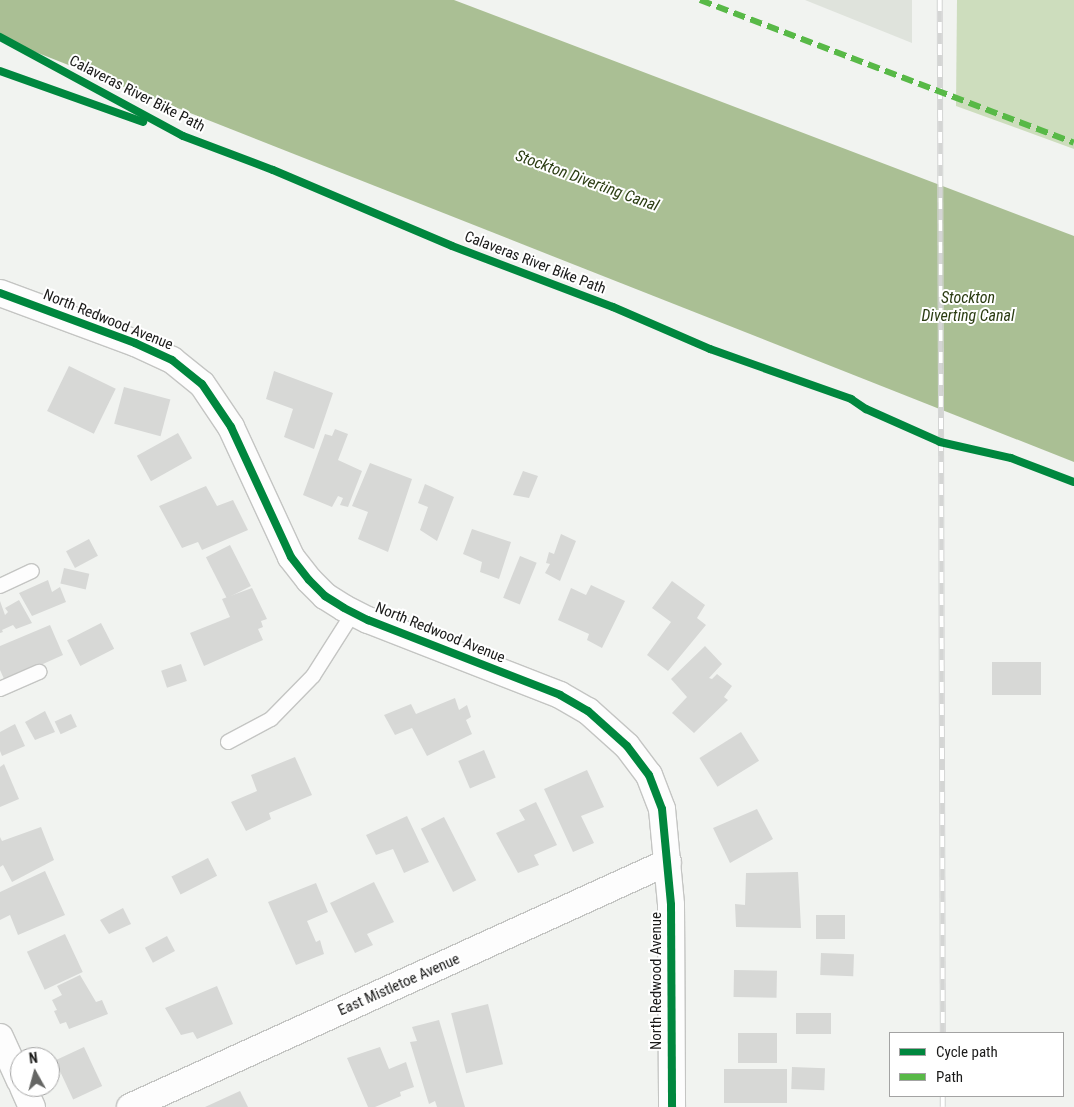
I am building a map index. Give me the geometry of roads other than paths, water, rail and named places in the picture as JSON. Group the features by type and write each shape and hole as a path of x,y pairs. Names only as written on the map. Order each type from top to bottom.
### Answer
{"street":[{"name":"North Redwood Avenue","path":"0,293 135,343 172,360 202,384 231,427 291,557 308,580 325,596 354,613 560,695 595,717 627,746 649,775 662,808 671,905 672,1107"},
{"name":"East Mistletoe Avenue","path":"130,1107 668,862"},
{"path":"0,1037 10,1059"}],"lane":[{"path":"0,586 32,571"},
{"path":"228,742 271,719 313,676 354,613"},
{"path":"0,689 39,672"}],"water":[{"name":"Stockton Diverting Canal","path":"0,0 454,0 1074,236 1074,462 0,38"}],"railway":[{"path":"940,0 943,1032"},
{"path":"943,1097 943,1107"}]}
